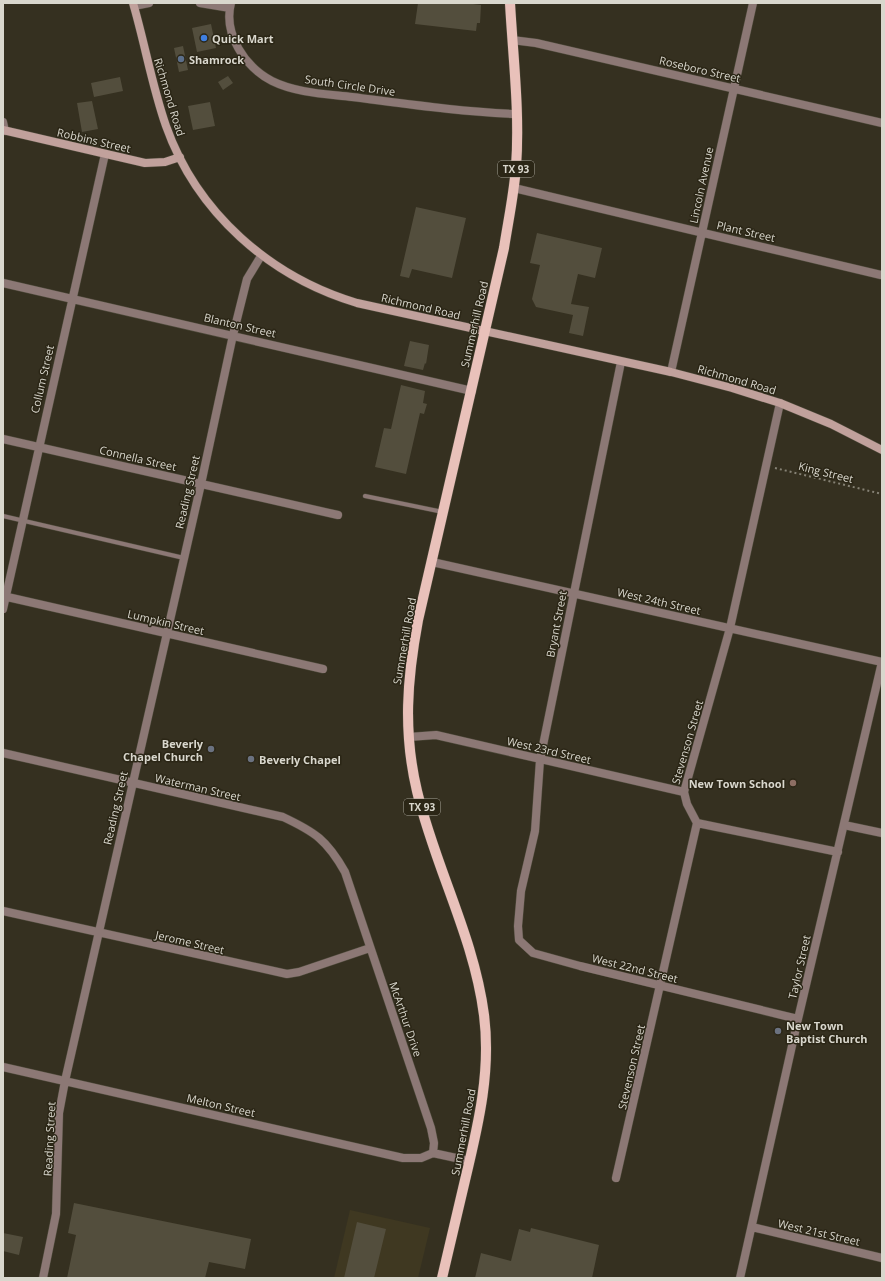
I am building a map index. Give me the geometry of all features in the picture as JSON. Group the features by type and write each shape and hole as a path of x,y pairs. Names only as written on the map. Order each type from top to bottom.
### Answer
{"main road":[{"name":"Summerhill Road","path":"442,1278 481,1113 485,1079 486,1046 482,1004 470,950 417,792 411,759 407,698 410,662 504,248 514,188 516,160 516,114 510,3"}],"street":[{"path":"134,5 149,3"},
{"path":"200,3 231,5"},
{"name":"Lincoln Avenue","path":"671,372 753,3"},
{"name":"Richmond Road","path":"134,5 157,98 166,126 192,180 214,210 240,238 261,256 298,279 332,295 357,303 671,372 732,388 780,403 831,424 882,450"},
{"name":"South Circle Drive","path":"231,5 230,24 240,50 254,69 273,82 291,88 321,93 455,110 516,114"},
{"name":"Roseboro Street","path":"512,40 536,43 882,123"},
{"path":"3,122 4,130"},
{"name":"Robbins Street","path":"4,130 152,164 165,162 180,157"},
{"name":"Collum Street","path":"3,609 4,597 105,154"},
{"name":"Plant Street","path":"514,188 881,275"},
{"name":"Reading Street","path":"43,1278 56,1214 59,1113 65,1081 201,484 233,335 247,279 261,256"},
{"name":"Blanton Street","path":"3,283 472,391"},
{"name":"Bryant Street","path":"521,891 535,831 540,760 573,593 622,362"},
{"name":"Stevenson Street","path":"616,1178 697,823 687,804 684,792 730,628 780,403"},
{"name":"Connella Street","path":"3,439 338,515"},
{"name":"West 24th Street","path":"432,562 882,662"},
{"name":"Lumpkin Street","path":"4,597 323,669"},
{"name":"Taylor Street","path":"740,1278 798,1019 882,662"},
{"name":"West 23rd Street","path":"409,737 436,735 684,792"},
{"name":"Waterman Street","path":"3,753 283,817 311,830 335,854 346,872 352,892"},
{"path":"697,823 838,852"},
{"path":"844,824 882,833"},
{"name":"West 22nd Street","path":"521,891 518,926 520,940 533,953 798,1019"},
{"name":"McArthur Drive","path":"352,892 431,1128 434,1143 433,1153"},
{"name":"Jerome Street","path":"3,911 286,974 299,972 370,948"},
{"name":"Melton Street","path":"3,1067 403,1158 421,1158 433,1153"},
{"path":"433,1153 470,1161"},
{"name":"West 21st Street","path":"752,1227 882,1258"}],"lane":[{"path":"365,496 443,513"},
{"path":"3,516 184,558"}],"path":[{"name":"King Street","path":"766,466 882,494"}],"shaded area":[{"path":"350,1210 430,1228 418,1278 334,1278"}],"building":[{"path":"418,3 465,3 481,5 480,23 477,23 476,31 415,24"},
{"name":"Quick Mart","path":"211,24 216,48 197,52 192,28"},
{"name":"Shamrock","path":"183,46 188,70 179,72 174,48"},
{"path":"228,76 233,83 223,90 218,82"},
{"path":"120,77 123,91 94,97 91,83"},
{"path":"92,101 98,129 82,132 77,103"},
{"path":"210,102 215,126 193,130 188,106"},
{"path":"416,207 466,218 452,278 412,269 409,278 400,276"},
{"path":"537,233 602,248 595,278 578,274 571,304 589,307 583,336 569,333 573,315 536,307 532,299 540,265 530,263"},
{"path":"410,341 429,345 426,364 425,363 423,370 404,366"},
{"path":"401,385 425,391 423,403 427,404 424,414 420,413 406,474 375,467 384,428 391,429"},
{"path":"74,1203 251,1239 245,1269 209,1262 205,1278 67,1278 76,1235 68,1233"},
{"path":"357,1222 386,1229 374,1278 344,1278"},
{"path":"531,1228 599,1245 592,1278 475,1278 481,1253 511,1261 519,1229 530,1232"},
{"path":"3,1233 23,1237 19,1255 3,1251"}],"place":[{"name":"Quick Mart","path":"204,38"},
{"name":"Shamrock","path":"181,59"},
{"name":"Beverly Chapel Church","path":"211,749"},
{"name":"Beverly Chapel","path":"251,759"},
{"name":"New Town School","path":"793,783"},
{"name":"New Town Baptist Church","path":"778,1031"}]}
